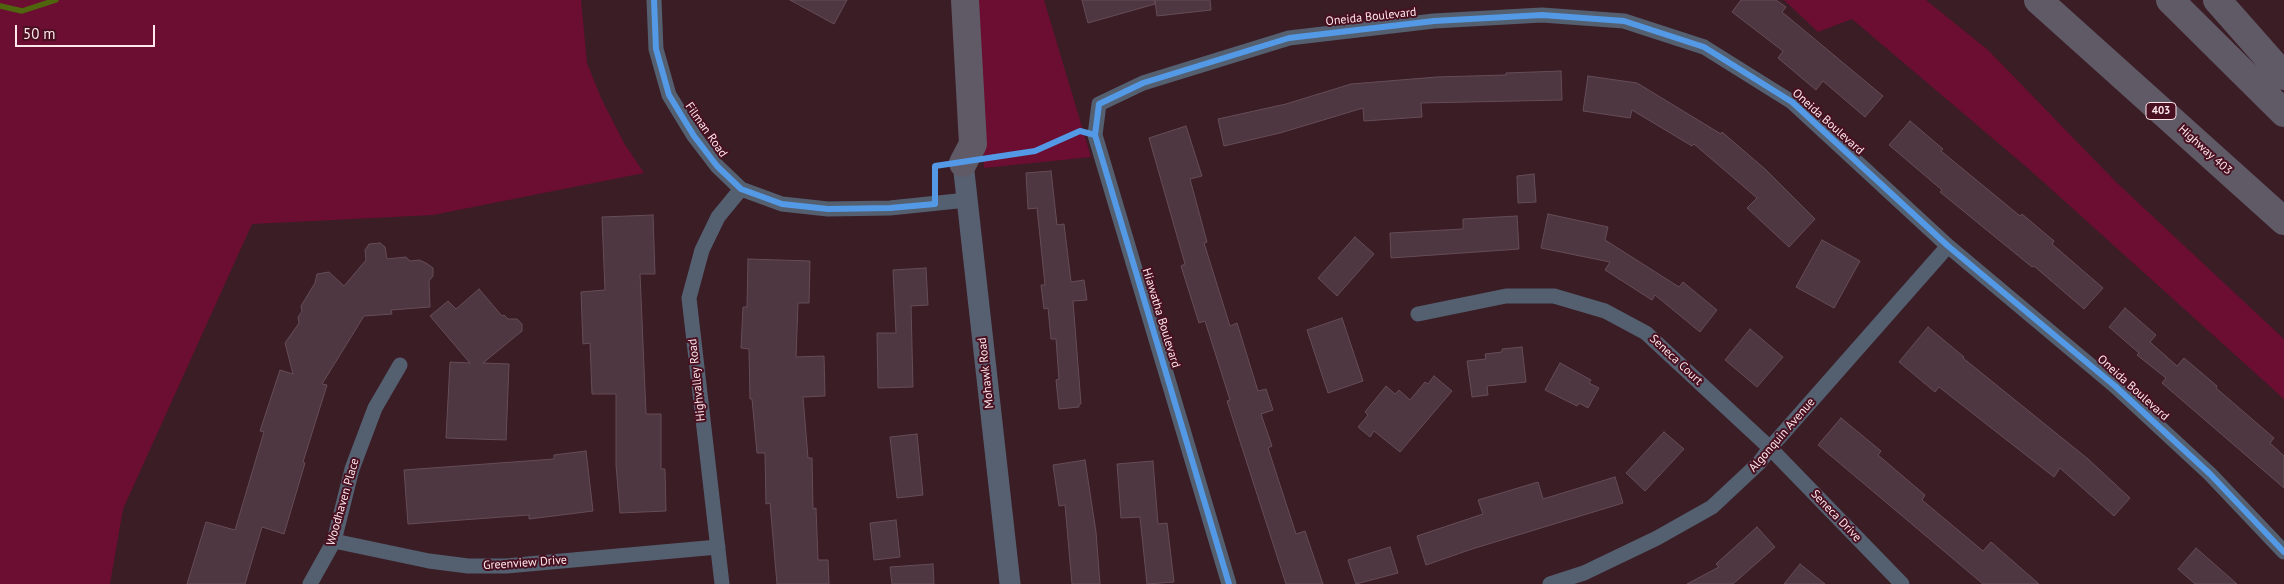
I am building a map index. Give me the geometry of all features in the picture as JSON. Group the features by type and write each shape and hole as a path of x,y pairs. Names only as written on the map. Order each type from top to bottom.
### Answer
{"highway":[{"path":"946,0 954,144 963,163"},
{"path":"963,163 973,144 965,0"},
{"path":"2170,0 2284,113"},
{"path":"2217,0 2284,76"},
{"name":"Highway 403","path":"2039,3 2284,220"}],"main road":[{"name":"Mohawk Road","path":"963,163 1010,584"}],"street":[{"name":"Filman Road","path":"654,0 656,49 669,95 694,136 717,166 741,189 782,204 828,210 890,208 967,200"},
{"name":"Oneida Boulevard","path":"1143,83 1289,38 1434,22 1542,15 1624,21 1704,47 1792,102 1948,246 2115,386 2210,474 2284,552"},
{"name":"Hiawatha Boulevard","path":"1143,83 1099,104 1095,134 1229,584"},
{"name":"Highvalley Road","path":"722,584 688,298 702,250 718,217 741,189"},
{"name":"Algonquin Avenue","path":"1550,584 1584,573 1657,538 1712,506 1759,463 1770,448 1948,246"},
{"name":"Seneca Court","path":"1418,314 1506,296 1554,296 1605,311 1646,332 1770,448"},
{"name":"Woodhaven Place","path":"310,584 334,541 352,469 375,408 400,365"},
{"name":"Seneca Drive","path":"1770,448 1902,584"},
{"name":"Greenview Drive","path":"334,541 429,562 468,566 506,566 718,547"}],"path":[{"path":"936,204 935,166 1034,151 1080,131 1095,134"}],"shaded area":[{"path":"0,0 581,0 587,63 601,98 624,143 644,173 433,215 252,224 123,509 110,584 0,584"},
{"path":"976,0 1044,0 1091,157 984,168"},
{"path":"1784,0 1926,0 1988,50 2116,182 2284,339 2284,399 2030,170 1852,19 1818,32"}],"building":[{"path":"790,0 847,0 834,24"},
{"path":"1082,0 1154,0 1155,4 1088,23"},
{"path":"1155,0 1210,0 1211,10 1157,16"},
{"path":"1741,0 1776,0 1786,7 1782,12 1883,96 1865,117 1823,81 1816,90 1778,58 1783,51 1732,12"},
{"path":"1561,71 1562,100 1421,103 1422,117 1364,121 1363,108 1280,133 1224,146 1218,119 1286,104 1351,84 1437,77"},
{"path":"1588,76 1637,83 1721,134 1722,132 1765,169 1815,219 1789,247 1747,208 1757,198 1694,144 1692,146 1632,110 1630,118 1583,111"},
{"path":"1910,121 1943,149 1941,151 2020,216 2022,214 2054,241 2052,244 2103,288 2084,309 2034,266 2032,267 1940,192 1942,190 1889,145"},
{"path":"1186,126 1202,176 1190,179 1207,242 1204,243 1230,326 1237,323 1258,391 1266,389 1273,410 1261,414 1272,446 1268,448 1296,534 1305,531 1323,584 1286,584 1227,401 1230,400 1205,321 1199,323 1181,266 1185,264 1149,138"},
{"path":"1051,171 1057,225 1064,224 1071,282 1084,280 1087,300 1073,301 1081,404 1079,404 1079,407 1059,409 1056,380 1059,379 1056,339 1051,339 1048,308 1044,309 1041,285 1045,285 1037,208 1028,209 1026,173"},
{"path":"1534,174 1536,202 1518,203 1517,176"},
{"path":"1548,214 1608,227 1605,240 1679,287 1683,282 1717,310 1700,332 1655,295 1652,300 1605,270 1610,262 1541,248"},
{"path":"653,215 655,274 640,274 646,414 661,414 661,469 665,469 666,511 620,513 616,465 616,394 592,394 590,343 583,344 581,292 605,290 602,217"},
{"path":"1517,216 1519,249 1391,258 1390,233 1463,229 1463,219"},
{"path":"1355,237 1374,254 1337,296 1318,278"},
{"path":"1822,240 1860,261 1834,308 1796,287"},
{"path":"380,243 385,247 387,259 406,257 410,261 419,260 433,268 433,276 429,281 430,307 391,310 392,314 364,316 322,384 327,385 303,462 305,463 284,534 262,527 245,584 187,584 206,522 235,530 264,432 260,431 280,370 293,374 285,343 299,323 298,317 302,311 301,306 315,283 317,274 329,272 344,286 366,260 365,250 369,244"},
{"path":"748,259 810,261 809,303 798,303 796,357 824,356 825,396 803,397 808,458 812,458 813,509 816,508 818,560 828,560 829,584 777,584 770,503 766,504 765,453 757,453 752,399 750,399 749,349 741,348 743,307 747,307"},
{"path":"926,268 928,305 911,306 913,387 878,388 877,333 896,333 893,270"},
{"path":"479,289 502,316 504,315 508,319 517,319 522,324 522,331 483,363 509,364 506,440 446,438 450,362 470,363 430,316 448,301 456,309"},
{"path":"2125,308 2156,335 2150,342 2177,366 2184,358 2274,438 2270,443 2284,456 2284,488 2162,383 2166,378 2137,355 2139,353 2109,327"},
{"path":"1342,318 1363,381 1328,393 1307,330"},
{"path":"1928,327 1963,358 2088,459 2130,498 2114,516 2060,468 2054,477 1939,387 1935,392 1899,362"},
{"path":"1750,329 1783,357 1757,387 1725,360"},
{"path":"1522,347 1526,382 1487,386 1488,395 1472,397 1467,361 1486,359 1485,354 1502,352 1502,349"},
{"path":"1560,363 1591,380 1589,383 1599,388 1588,408 1579,403 1577,406 1545,390"},
{"path":"1434,376 1452,391 1400,452 1374,431 1370,437 1358,427 1368,415 1365,412 1386,386 1395,394 1399,390 1410,400 1425,382 1428,384"},
{"path":"1841,418 1881,451 1878,455 1925,495 1922,500 1983,551 1991,542 2039,584 1983,584 1818,445"},
{"path":"1664,432 1684,449 1645,491 1626,473"},
{"path":"917,434 923,495 897,498 890,437"},
{"path":"586,451 593,511 529,519 529,515 408,524 404,470 554,459 554,455"},
{"path":"1085,460 1096,532 1100,584 1072,584 1065,505 1059,506 1053,465"},
{"path":"1153,461 1158,524 1167,523 1174,582 1147,584 1140,517 1121,518 1117,464"},
{"path":"1615,477 1623,503 1426,565 1417,536 1483,514 1478,500 1538,482 1543,499"},
{"path":"896,520 900,557 874,560 870,523"},
{"path":"1757,527 1775,547 1733,584 1687,584 1719,567 1716,564"},
{"path":"1390,547 1398,573 1356,584 1348,560"},
{"path":"2196,548 2237,584 2195,584 2178,569"},
{"path":"933,564 934,584 892,584 890,567"},
{"path":"1800,564 1825,584 1784,584"}],"waterway":[{"path":"0,6 22,11 56,0"}],"cycle path":[{"path":"654,0 656,49 669,95 694,136 717,166 741,189 782,204 828,209 890,208 935,204 935,166 1035,151 1080,131 1095,135"},
{"path":"1229,584 1095,135 1099,104 1143,83 1289,38 1434,21 1542,15 1624,21 1704,47 1792,102 1948,246 2115,386 2210,474 2284,552"}]}
